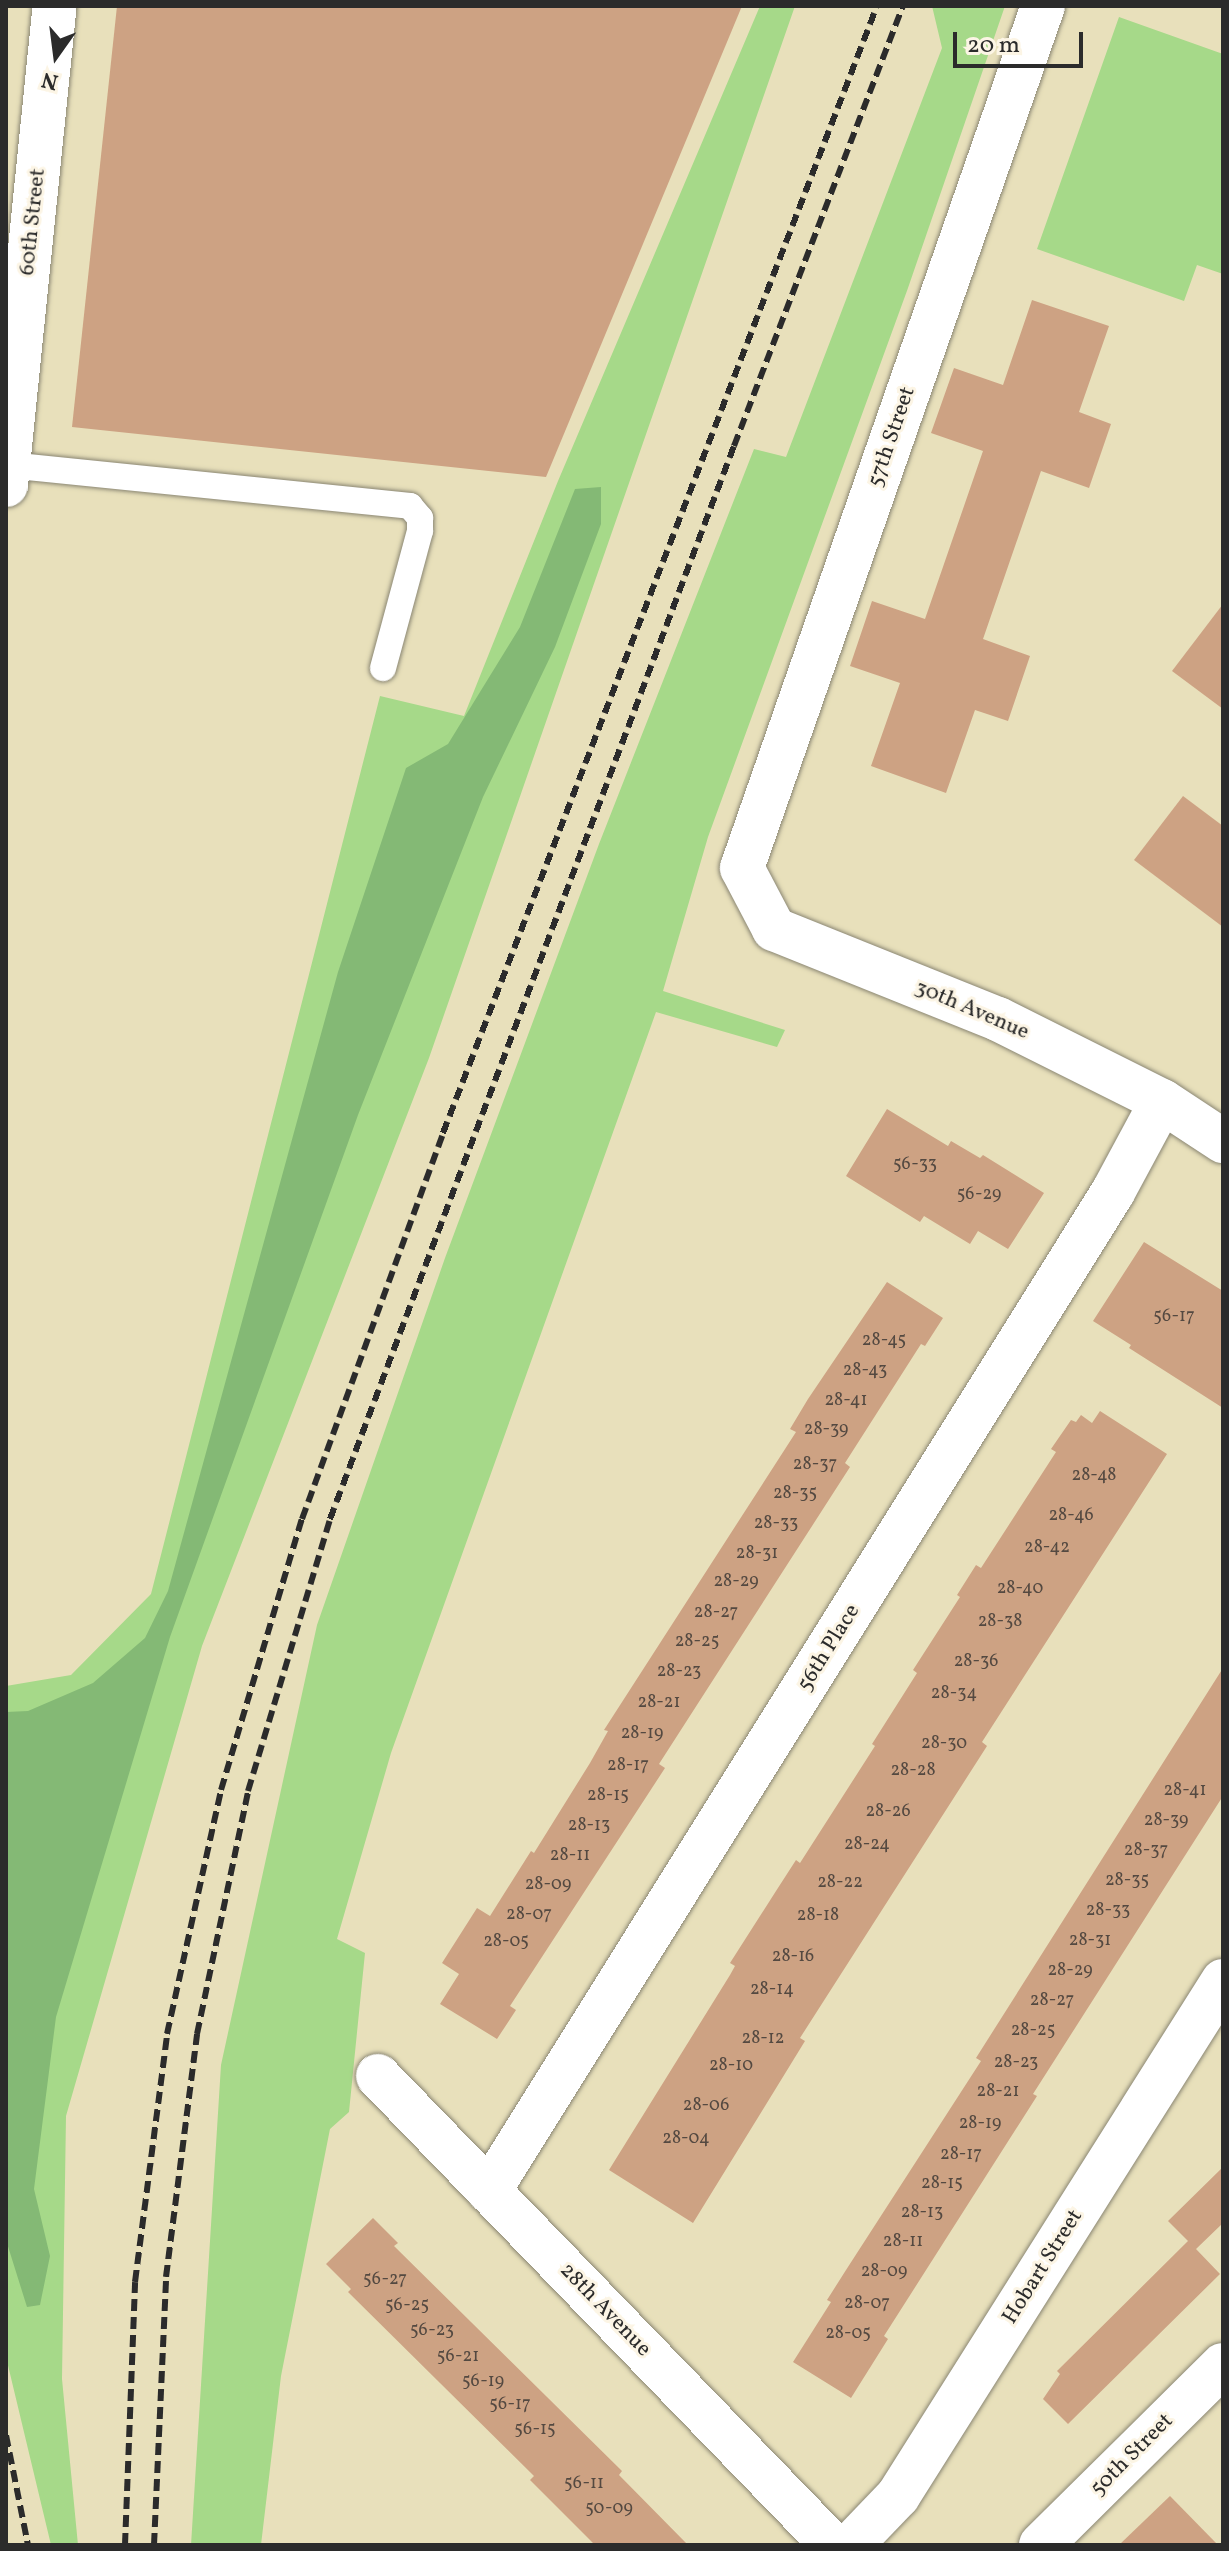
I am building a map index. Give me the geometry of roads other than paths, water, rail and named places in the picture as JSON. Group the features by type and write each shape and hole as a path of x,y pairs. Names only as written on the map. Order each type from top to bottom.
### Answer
{"street":[{"name":"60th Street","path":"7,475 55,6"},
{"name":"57th Street","path":"742,868 1043,6"},
{"name":"30th Avenue","path":"742,868 774,929 998,1019 1162,1101 1223,1141"},
{"name":"56th Place","path":"489,2191 1113,1192 1162,1101"},
{"name":"Hobart Street","path":"851,2545 898,2496 1223,1981"},
{"name":"28th Avenue","path":"378,2076 832,2545"},
{"name":"50th Street","path":"1041,2545 1223,2365"}],"lane":[{"path":"7,475 410,506 420,518 420,531 383,668"}],"railway":[{"path":"125,2545 135,2282 167,2034 221,1790 302,1519 443,1133 877,6"},
{"path":"154,2545 166,2277 197,2034 248,1791 330,1519 903,6"},
{"path":"6,2435 28,2545"}]}
